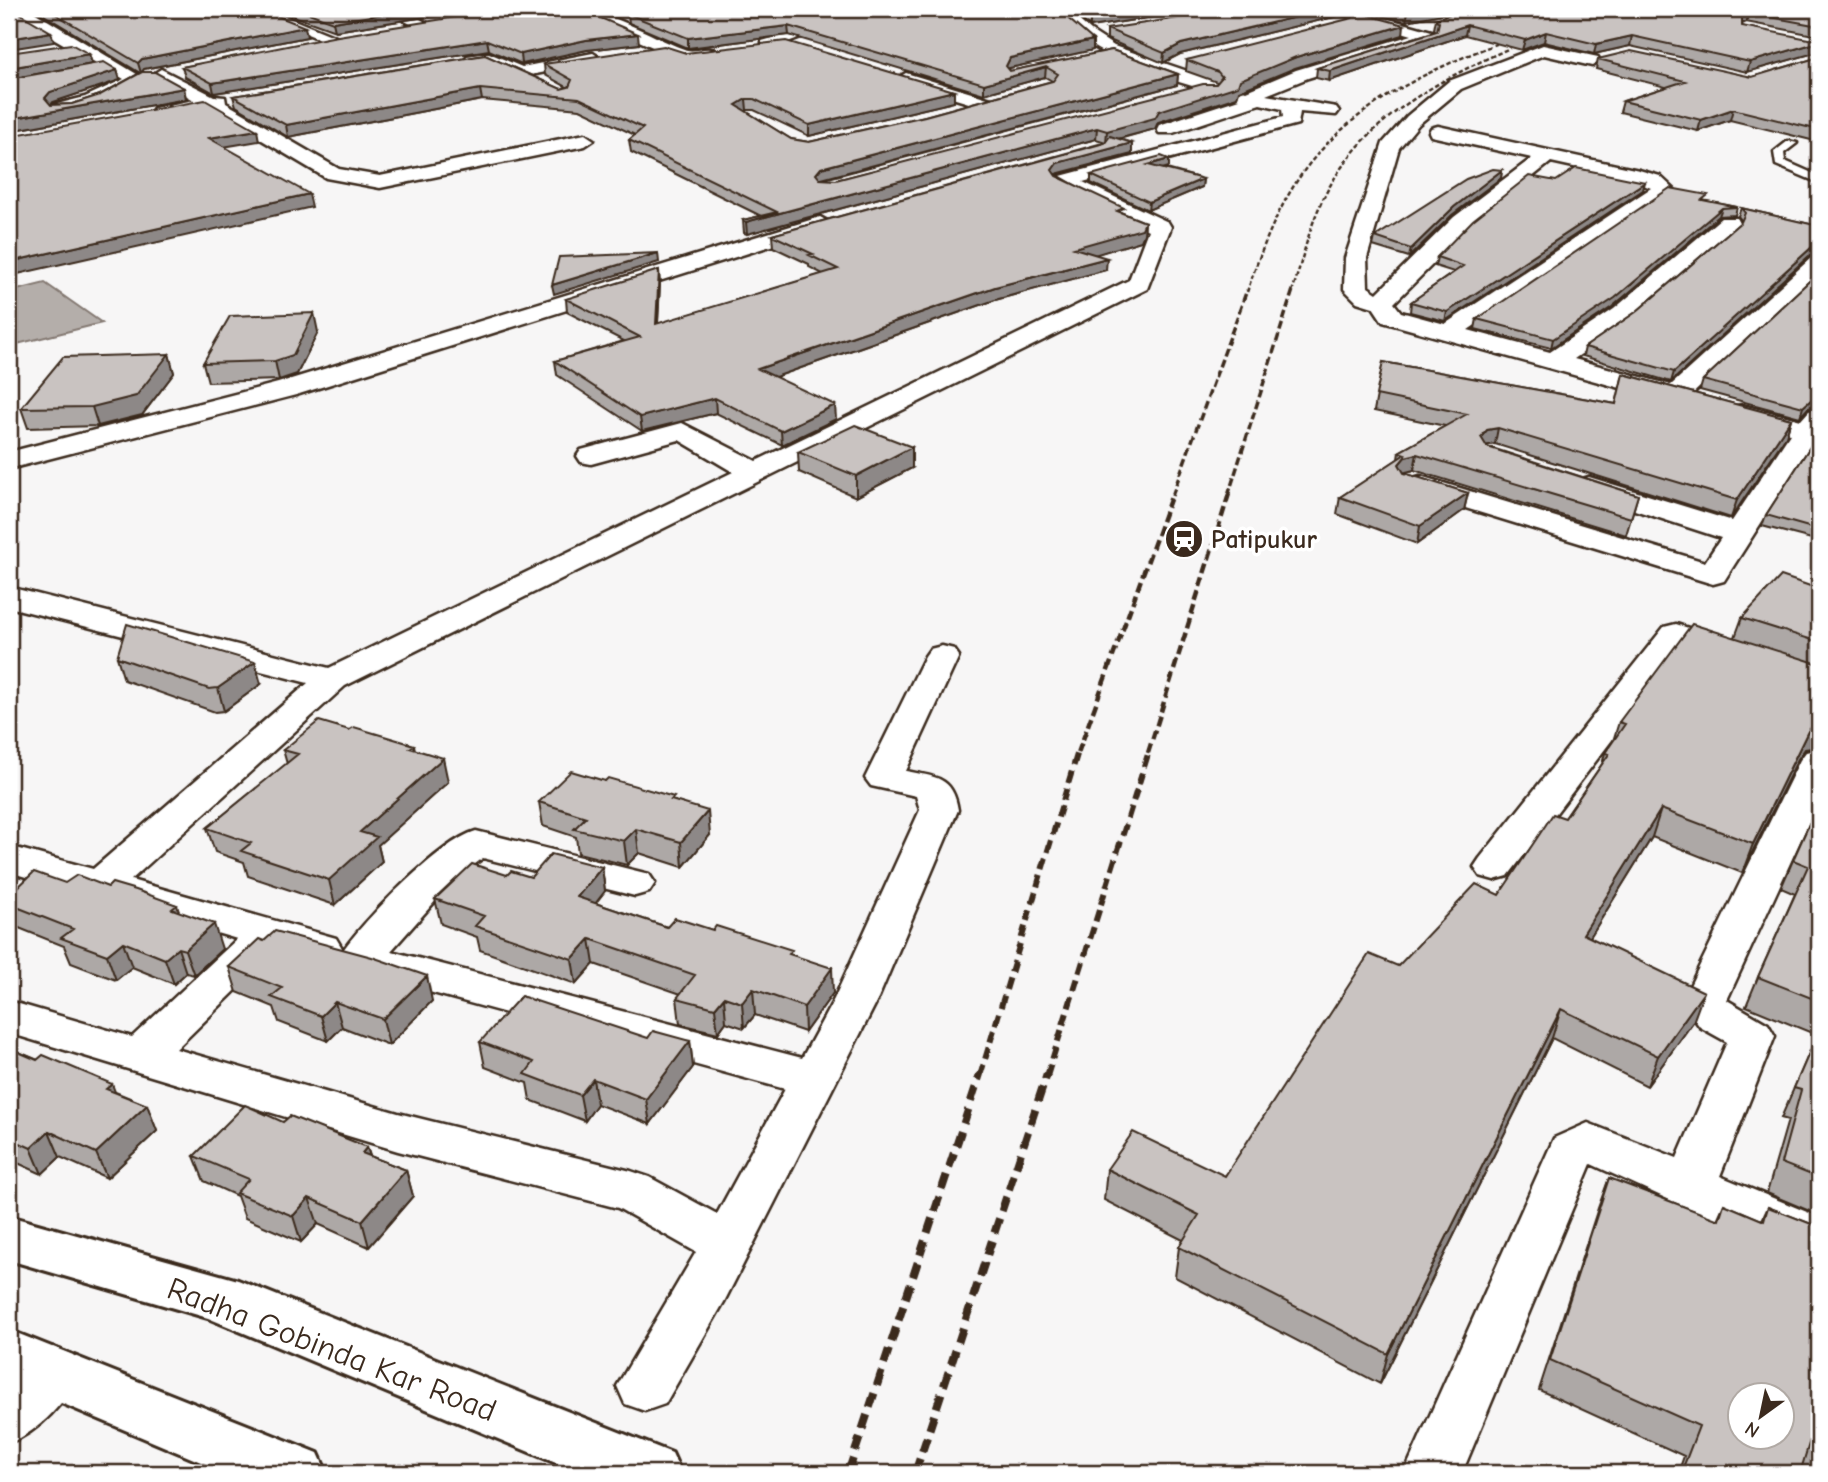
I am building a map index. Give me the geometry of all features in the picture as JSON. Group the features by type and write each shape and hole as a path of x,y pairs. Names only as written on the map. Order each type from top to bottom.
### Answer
{"main road":[{"name":"Radha Gobinda Kar Road","path":"9,1238 218,1297 650,1473"},
{"path":"31,1364 296,1473"}],"street":[{"path":"254,9 340,38 308,44"},
{"path":"388,9 427,22 395,28"},
{"path":"574,9 690,56 725,51"},
{"path":"1058,9 1086,35 1114,53 1168,70 1203,86 1250,99 1329,111"},
{"path":"9,25 28,15 51,12"},
{"path":"28,15 136,79"},
{"path":"603,20 628,16"},
{"path":"1139,136 1250,99 1302,74 1429,35 1413,28 1339,19"},
{"path":"1413,28 1436,21"},
{"path":"768,44 796,36 769,26"},
{"path":"1086,35 1112,31"},
{"path":"749,47 788,43 813,49"},
{"path":"53,49 78,45"},
{"path":"630,54 667,48"},
{"path":"1413,482 1713,574 1738,533 1815,427 1708,404 1392,317 1381,302 1365,297 1356,289 1356,258 1390,147 1413,120 1455,85 1543,50 1598,60 1561,70"},
{"path":"1086,60 1114,53"},
{"path":"452,64 489,58 552,87"},
{"path":"520,72 588,58 605,58"},
{"path":"1168,70 1187,61"},
{"path":"9,121 89,102 123,90 136,79 188,69"},
{"path":"890,73 991,101 956,111"},
{"path":"161,74 333,174 380,182 585,140"},
{"path":"948,90 986,82"},
{"path":"1177,93 1203,86"},
{"path":"144,115 238,98"},
{"path":"101,885 333,679 1139,284 1160,227 1051,183 1292,120 1292,106"},
{"path":"1438,132 1632,174 1653,180 1664,189 1449,332"},
{"path":"1381,302 1462,222 1549,154"},
{"path":"9,461 286,389 837,218"},
{"path":"1554,361 1623,314 1729,223"},
{"path":"1676,395 1819,263"},
{"path":"591,456 682,431 755,472"},
{"path":"1558,476 1738,533"},
{"path":"9,597 333,679"},
{"path":"1494,867 1676,634 1819,681"},
{"path":"645,1386 727,1244 856,999 939,810 937,795 929,788 884,778 942,656"},
{"path":"1690,1187 1752,1036 1716,1016 1704,1002 1819,760"},
{"path":"360,958 440,871 476,844 635,883"},
{"path":"9,902 27,864 268,934 814,1079"},
{"path":"140,1056 268,934"},
{"path":"15,1026 140,1056 398,1132 631,1191 727,1244"},
{"path":"1433,1473 1571,1152 1588,1142 1819,1239"},
{"path":"9,1417 31,1364"}],"lane":[{"path":"90,71 115,66"},
{"path":"1792,143 1779,152 1780,163 1819,180"}],"shaded area":[{"path":"45,283 102,323 9,346 9,292"}],"building":[{"path":"9,9 16,9 51,32 9,39"},
{"path":"47,9 260,9 305,27 142,59 138,63"},
{"path":"298,9 415,9 333,22"},
{"path":"505,9 580,9 638,34 586,40 521,54 487,40 212,83 182,67 332,37"},
{"path":"665,9 1057,9 1093,40 1010,58 1006,66 1010,71 1112,50 1178,74 821,168 816,174 820,179 836,180 1203,84 1216,84 1222,77 1218,72 1187,60 1352,18 1357,12 1404,25 1296,57 1240,80 1238,86 1159,111 1155,118 1107,131 1097,128 746,222 743,220 777,212 629,140 643,128 579,98 480,89 286,125 233,96 485,55 561,89 569,87 572,80 544,64 664,46 686,53 786,41 954,91 809,125 754,99 746,99 736,105 791,139 809,142 925,116 1053,81 1058,74 1046,67 984,84 788,26 688,38 628,14"},
{"path":"1081,9 1145,9 1090,17"},
{"path":"1236,9 1330,9 1181,44 1164,53 1107,29"},
{"path":"1393,9 1422,9 1408,12"},
{"path":"1465,9 1819,9 1819,26 1749,13 1742,15 1742,26 1819,42 1750,62 1632,36 1596,44 1546,32 1525,40 1467,25 1330,71 1317,68 1437,31 1439,22 1436,19"},
{"path":"71,44 89,54 9,68 9,53"},
{"path":"1631,51 1752,77 1819,57 1819,130 1733,109 1701,120 1623,101 1685,81 1598,59"},
{"path":"104,62 117,70 50,92 45,98 51,105 72,104 100,95 142,72 155,72 184,88 9,119 9,79"},
{"path":"205,100 257,130 209,138 309,194 9,262 9,136"},
{"path":"1110,136 1132,143 1057,163 1052,170 1056,176 1124,208 1117,211 1145,222 1142,229 1074,248 1107,258 995,287 758,369 835,405 781,431 715,398 640,417 555,361 640,337 566,299 659,270 656,324 838,269 772,235 1105,143"},
{"path":"1161,156 1169,159 1148,165 1203,179 1149,202 1091,175"},
{"path":"1576,168 1645,182 1447,312 1411,302 1463,266 1437,257 1473,220 1529,176 1556,181"},
{"path":"1493,169 1502,170 1454,207 1411,249 1375,237 1466,179"},
{"path":"1670,188 1708,195 1702,200 1737,207 1722,208 1615,298 1553,339 1477,319"},
{"path":"1741,208 1819,226 1819,246 1812,247 1674,372 1585,347 1636,312 1741,222 1745,213"},
{"path":"658,253 552,285 559,257"},
{"path":"1819,272 1819,398 1812,399 1803,407 1703,380"},
{"path":"314,313 293,355 275,361 203,363 230,316"},
{"path":"169,354 136,396 92,407 21,408 63,357"},
{"path":"1383,362 1616,404 1623,374 1791,419 1737,500 1498,428 1487,430 1481,437 1487,447 1638,495 1631,518 1417,454 1405,457 1399,464 1404,473 1468,493 1420,526 1340,497 1405,454 1399,452 1467,414 1376,395"},
{"path":"855,425 912,447 856,476 798,452"},
{"path":"1819,433 1819,530 1766,515"},
{"path":"1781,576 1819,589 1819,642 1742,618"},
{"path":"127,624 255,662 218,688 209,689 117,657"},
{"path":"1692,624 1819,664 1819,722 1808,731 1753,844 1661,809 1583,934 1704,992 1658,1056 1561,1009 1388,1354 1179,1247 1199,1215 1107,1169 1133,1132 1225,1176 1369,954 1398,966 1476,884 1499,895 1553,814 1565,818 1609,754 1605,753 1625,724 1619,722"},
{"path":"319,721 349,730 354,727 414,745 410,748 443,758 360,832 377,837 329,880 241,851 251,843 207,828 298,754 283,750"},
{"path":"571,771 605,781 608,778 674,797 671,800 708,811 681,842 636,829 624,841 574,829 586,817 539,802"},
{"path":"1819,802 1819,1001 1758,977 1808,866 1793,860"},
{"path":"551,854 602,867 577,897 667,927 675,918 713,930 716,926 792,950 789,954 832,968 804,1007 753,989 742,1003 724,997 715,1008 677,998 695,975 590,939 572,959 475,926 484,916 435,899 472,864 507,875 511,871 531,877"},
{"path":"34,872 65,883 77,875 108,887 112,883 177,905 172,909 214,924 185,950 178,948 165,959 123,942 107,955 61,938 73,929 9,904 9,891 16,889"},
{"path":"275,931 372,957 427,976 383,1019 335,1002 321,1016 271,997 282,988 229,967 259,939 264,941"},
{"path":"521,996 648,1038 653,1031 690,1041 646,1099 593,1079 580,1095 525,1074 534,1062 480,1042"},
{"path":"1819,1030 1819,1178 1781,1163 1801,1090 1794,1088"},
{"path":"9,1048 37,1060 43,1055 112,1084 106,1089 147,1105 96,1153 49,1131 31,1148 9,1138"},
{"path":"245,1105 283,1122 290,1116 367,1147 362,1153 406,1170 362,1221 309,1198 293,1216 236,1193 249,1179 194,1156"},
{"path":"1609,1178 1719,1220 1724,1204 1764,1221 1768,1207 1819,1227 1819,1444 1810,1440 1800,1473 1681,1473 1699,1426 1550,1360"}],"railway":[{"path":"1247,292 1270,232 1292,189 1321,150 1344,128 1397,90 1455,61 1515,37"},
{"path":"1292,292 1318,210 1333,180 1352,154 1373,131 1424,93 1510,48"},
{"path":"1172,496 1247,290"},
{"path":"1228,496 1293,290"},
{"path":"1078,753 1172,494"},
{"path":"1148,753 1229,494"},
{"path":"980,1076 1078,751"},
{"path":"1047,1076 1149,751"},
{"path":"848,1473 980,1074"},
{"path":"915,1473 1047,1074"}],"place":[{"name":"Patipukur","path":"1184,539"}]}
